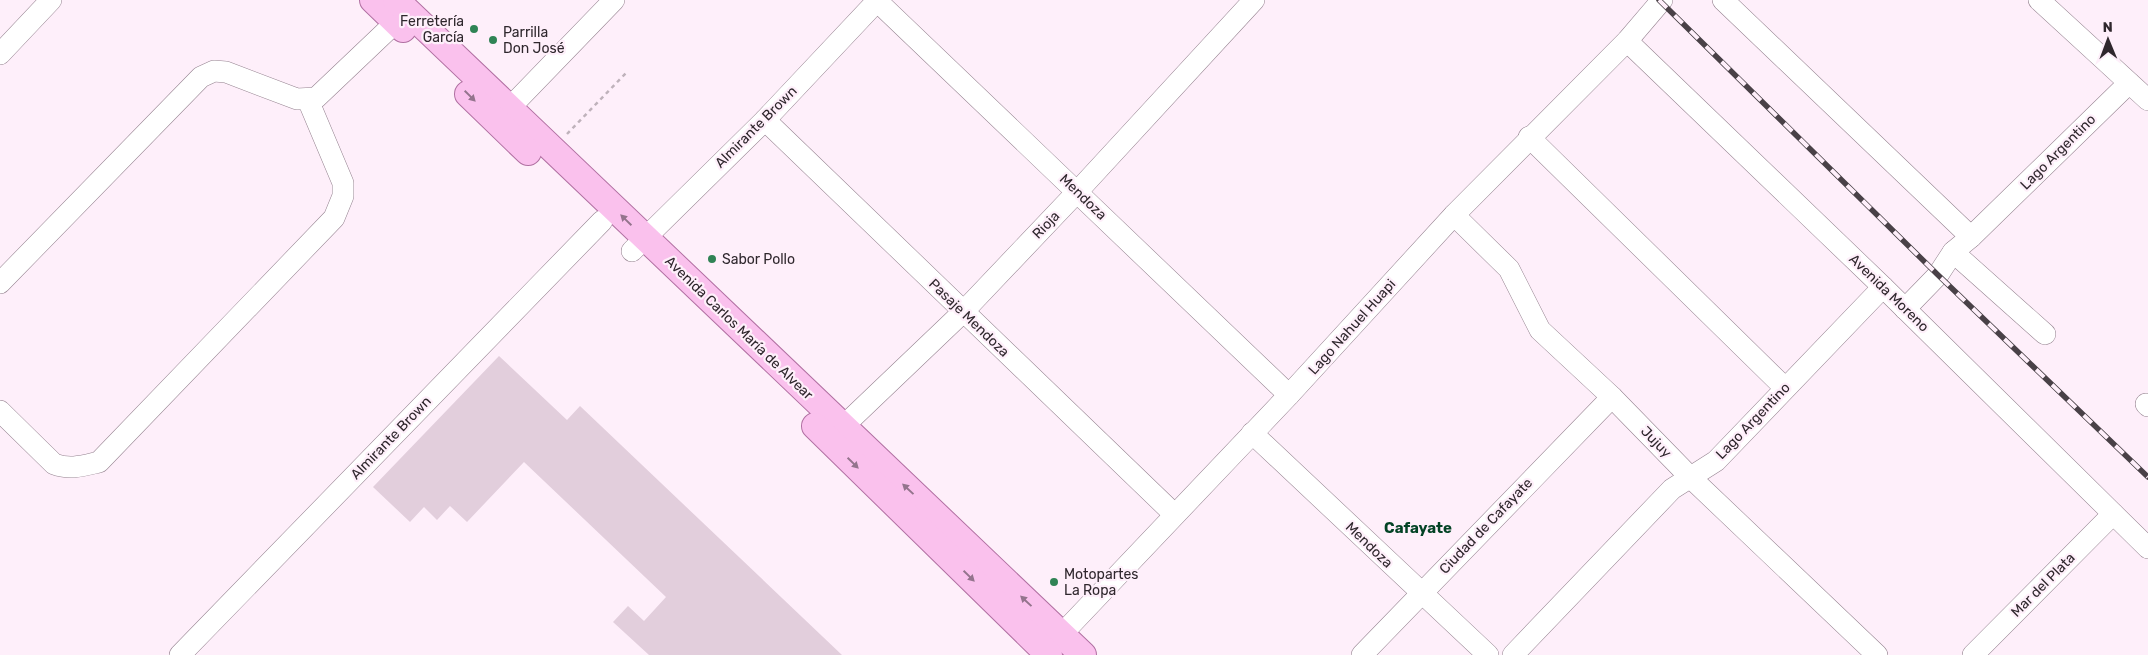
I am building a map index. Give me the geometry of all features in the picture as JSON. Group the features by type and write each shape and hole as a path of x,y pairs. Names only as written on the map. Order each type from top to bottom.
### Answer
{"main road":[{"name":"Avenida Carlos María de Alvear","path":"392,6 503,115 602,220 638,244"},
{"name":"Avenida Carlos María de Alvear","path":"503,115 552,149 638,244 836,433 1050,649 1083,655"}],"street":[{"path":"0,54 51,0"},
{"path":"503,115 614,0"},
{"name":"Mendoza","path":"877,0 1289,395"},
{"name":"Almirante Brown","path":"638,244 765,120 877,0"},
{"name":"Rioja","path":"836,433 963,312 1078,192 1254,0"},
{"name":"Lago Nahuel Huapi","path":"1050,649 1174,514 1289,395 1454,214 1627,41 1662,0"},
{"path":"1723,0 1971,237"},
{"path":"2039,0 2148,100"},
{"path":"0,284 202,77 214,71 226,72 298,99 308,100 316,98 392,6"},
{"name":"Avenida Moreno","path":"1627,41 1883,286 2148,548"},
{"name":"Lago Argentino","path":"1905,309 1938,275 1953,252 1971,237 2129,83"},
{"path":"0,411 54,464 65,468 77,468 99,462 334,218 343,196 343,183 308,100"},
{"name":"Pasaje Mendoza","path":"765,120 1174,514"},
{"path":"1530,137 1785,388"},
{"name":"Jujuy","path":"1454,214 1509,269 1540,330 1612,397 1690,477 1877,655"},
{"name":"Almirante Brown","path":"180,655 602,220"},
{"path":"1953,252 2046,334"},
{"name":"Lago Argentino","path":"1513,655 1672,489 1716,461 1883,286"},
{"name":"Ciudad de Cafayate","path":"1362,655 1612,397"},
{"name":"Mendoza","path":"1252,433 1488,655"},
{"name":"Mar del Plata","path":"1973,655 2112,514"}],"path":[{"path":"552,149 626,72"}],"building":[{"path":"499,356 567,420 580,406 842,655 649,655 613,622 628,606 644,621 666,597 524,462 467,522 450,506 437,520 424,507 410,522 373,487"}],"railway":[{"path":"1659,0 1938,275 2148,477"}],"place":[{"name":"Ferretería García","path":"474,29"},
{"name":"Parrilla Don José","path":"493,40"},
{"name":"Sabor Pollo","path":"712,259"},
{"name":"Motopartes La Ropa","path":"1054,582"}],"district":[{"name":"Cafayate","path":"1418,528"}]}
